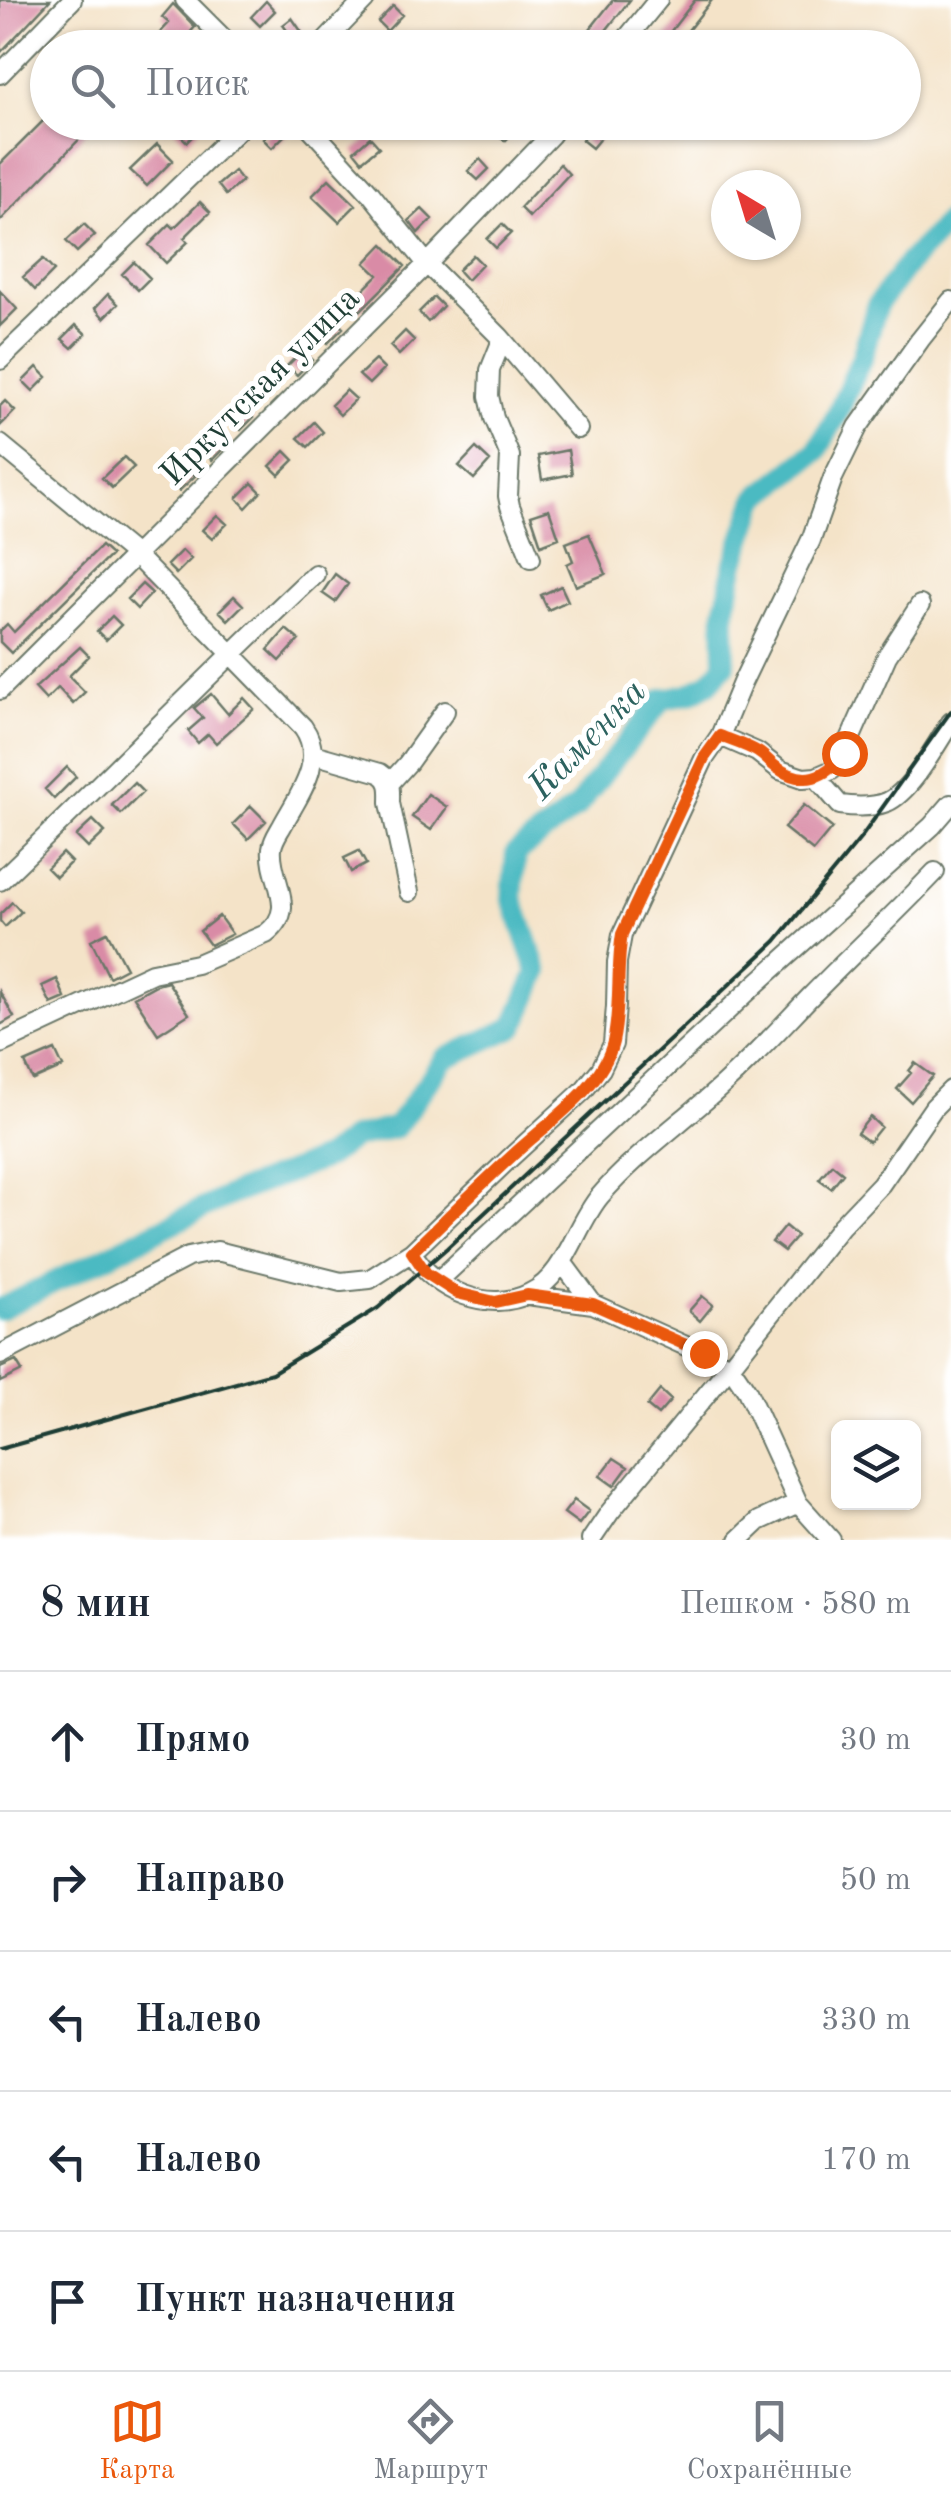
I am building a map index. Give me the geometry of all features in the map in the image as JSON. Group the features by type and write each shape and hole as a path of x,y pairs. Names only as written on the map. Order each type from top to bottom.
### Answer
{"street":[{"path":"43,30 72,0"},
{"path":"186,0 215,30"},
{"path":"337,30 366,0"},
{"path":"634,30 658,0"},
{"path":"0,74 30,43"},
{"path":"0,360 227,140"},
{"path":"322,140 372,194 427,264 498,332 578,429"},
{"name":"Иркутская улица","path":"0,690 546,140"},
{"path":"0,1355 188,1257 217,1251 341,1282 370,1279 412,1252 583,1092 601,1069 612,1044 622,934 811,540 832,478 858,428 951,302"},
{"path":"500,337 490,370 489,396 510,456 510,506 531,558"},
{"path":"0,444 135,554 303,726 313,754 309,776 272,845 283,908 276,927 197,964 152,973 0,1044"},
{"path":"0,881 314,574"},
{"path":"720,736 758,752 780,770 802,778 832,770 844,753 887,656 920,605"},
{"path":"408,892 390,803 390,783 445,711"},
{"path":"816,777 840,805 886,803 909,783 951,722"},
{"path":"313,754 380,772 390,783"},
{"path":"438,1281 756,984 932,826 951,804"},
{"path":"412,1252 426,1273 457,1293 495,1302 527,1295 549,1282 600,1196 769,1041 936,872"},
{"path":"591,1540 840,1226 882,1184 934,1107 951,1090"},
{"path":"562,1262 593,1304"},
{"path":"527,1295 593,1304 730,1366 747,1391 798,1503 831,1540"},
{"path":"739,1540 760,1522 798,1503"}],"building":[{"path":"0,0 50,0 0,53"},
{"path":"613,0 630,0 606,30 589,30"},
{"path":"695,0 712,0 688,30 672,30"},
{"path":"266,1 275,11 260,26 251,17"},
{"path":"173,4 195,27 163,30 169,23 162,17"},
{"path":"393,6 402,15 388,30 378,22"},
{"path":"292,18 300,30 287,30 283,25"},
{"path":"30,134 30,140 79,140 0,221 0,164"},
{"path":"264,140 280,140 272,148"},
{"path":"367,140 373,140 379,147 362,161 354,151"},
{"path":"582,140 599,140 592,148"},
{"path":"157,144 173,160 147,186 130,170"},
{"path":"480,159 489,169 478,180 468,171"},
{"path":"560,164 569,174 529,217 520,208"},
{"path":"234,171 242,181 226,195 218,185"},
{"path":"329,179 356,205 339,222 312,196"},
{"path":"200,202 210,212 166,263 149,245 170,224 174,228"},
{"path":"422,209 432,219 418,233 409,221"},
{"path":"84,224 95,235 77,252 66,241"},
{"path":"502,224 511,233 496,248 487,239"},
{"path":"383,244 405,266 360,311 351,302 378,275 365,263"},
{"path":"473,255 482,264 467,280 458,270"},
{"path":"43,259 54,271 35,290 23,277"},
{"path":"134,262 150,278 138,290 122,274"},
{"path":"0,291 17,309 0,326"},
{"path":"108,294 118,304 104,318 95,308"},
{"path":"434,297 443,306 428,322 419,312"},
{"path":"334,319 343,328 328,343 318,334"},
{"path":"76,325 86,334 72,348 62,339"},
{"path":"405,331 414,340 399,355 390,346"},
{"path":"302,351 312,360 297,375 287,366"},
{"path":"375,360 384,369 369,384 359,375"},
{"path":"37,367 47,377 33,391 23,381"},
{"path":"346,390 356,399 340,415 331,405"},
{"path":"5,401 15,411 0,426 0,406"},
{"path":"244,409 253,418 241,430 232,421"},
{"path":"314,422 323,432 308,447 298,438"},
{"path":"218,436 227,445 212,460 202,451"},
{"path":"476,448 490,461 474,479 459,466"},
{"path":"568,450 572,474 542,480 538,456"},
{"path":"285,451 294,460 279,475 270,466"},
{"path":"124,457 134,467 112,488 102,478"},
{"path":"179,459 195,476 179,491 163,474"},
{"path":"252,483 261,492 246,508 237,498"},
{"path":"549,509 559,538 541,545 531,515"},
{"path":"217,515 227,524 212,539 202,530"},
{"path":"589,534 606,574 576,586 567,564 573,561 566,543"},
{"path":"101,546 111,555 11,653 0,642 0,631 7,624 14,632"},
{"path":"182,550 191,559 176,574 167,565"},
{"path":"335,574 348,584 335,602 322,593"},
{"path":"142,584 152,593 137,609 127,599"},
{"path":"561,586 568,601 548,610 541,595"},
{"path":"234,596 243,605 228,620 219,611"},
{"path":"112,616 121,625 106,640 97,631"},
{"path":"286,629 299,640 280,661 268,650"},
{"path":"80,647 89,656 69,676 85,692 73,704 58,688 46,700 35,688"},
{"path":"211,694 228,714 244,698 254,709 216,743 208,734 198,743 188,731 203,718 194,708"},
{"path":"67,767 76,777 54,799 45,789"},
{"path":"134,783 143,792 121,814 112,805"},
{"path":"428,794 447,807 431,830 412,817"},
{"path":"804,805 832,828 813,851 784,828"},
{"path":"251,806 266,821 248,839 233,824"},
{"path":"93,820 105,832 88,848 76,836"},
{"path":"359,851 366,864 351,872 344,858"},
{"path":"62,853 71,862 56,877 47,868"},
{"path":"12,902 21,912 5,927 0,914"},
{"path":"219,916 232,934 210,945 200,931"},
{"path":"107,932 126,968 109,977 91,940"},
{"path":"57,979 65,998 51,1004 42,986"},
{"path":"168,982 189,1014 158,1034 134,997"},
{"path":"0,992 14,1017 0,1025"},
{"path":"55,1050 63,1067 33,1080 25,1063"},
{"path":"915,1063 933,1076 911,1102 897,1089"},
{"path":"870,1117 881,1127 869,1142 857,1133"},
{"path":"832,1164 843,1173 831,1188 819,1179"},
{"path":"785,1226 797,1236 784,1251 772,1242"},
{"path":"702,1296 713,1305 700,1321 689,1311"},
{"path":"16,1361 22,1371 0,1382 0,1368"},
{"path":"660,1390 671,1400 658,1415 647,1406"},
{"path":"614,1458 628,1467 614,1486 600,1476"},
{"path":"574,1500 589,1511 579,1524 564,1513"}],"waterway":[{"name":"Каменка","path":"0,1309 232,1194 326,1158 353,1138 396,1127 444,1059 514,1027 538,972 512,897 516,853 577,807 663,699 689,694 709,683 725,665 724,616 735,562 757,498 817,451 862,357 877,305 909,262 951,219"}],"railway":[{"path":"0,1449 272,1373 378,1308 776,941 860,839 951,711"}],"route":[{"path":"704,1353 593,1304 527,1295 495,1302 457,1293 426,1273 412,1252 583,1092 601,1069 612,1044 622,934 704,758 720,736 758,752 780,770 802,778 832,770 844,753"}]}
